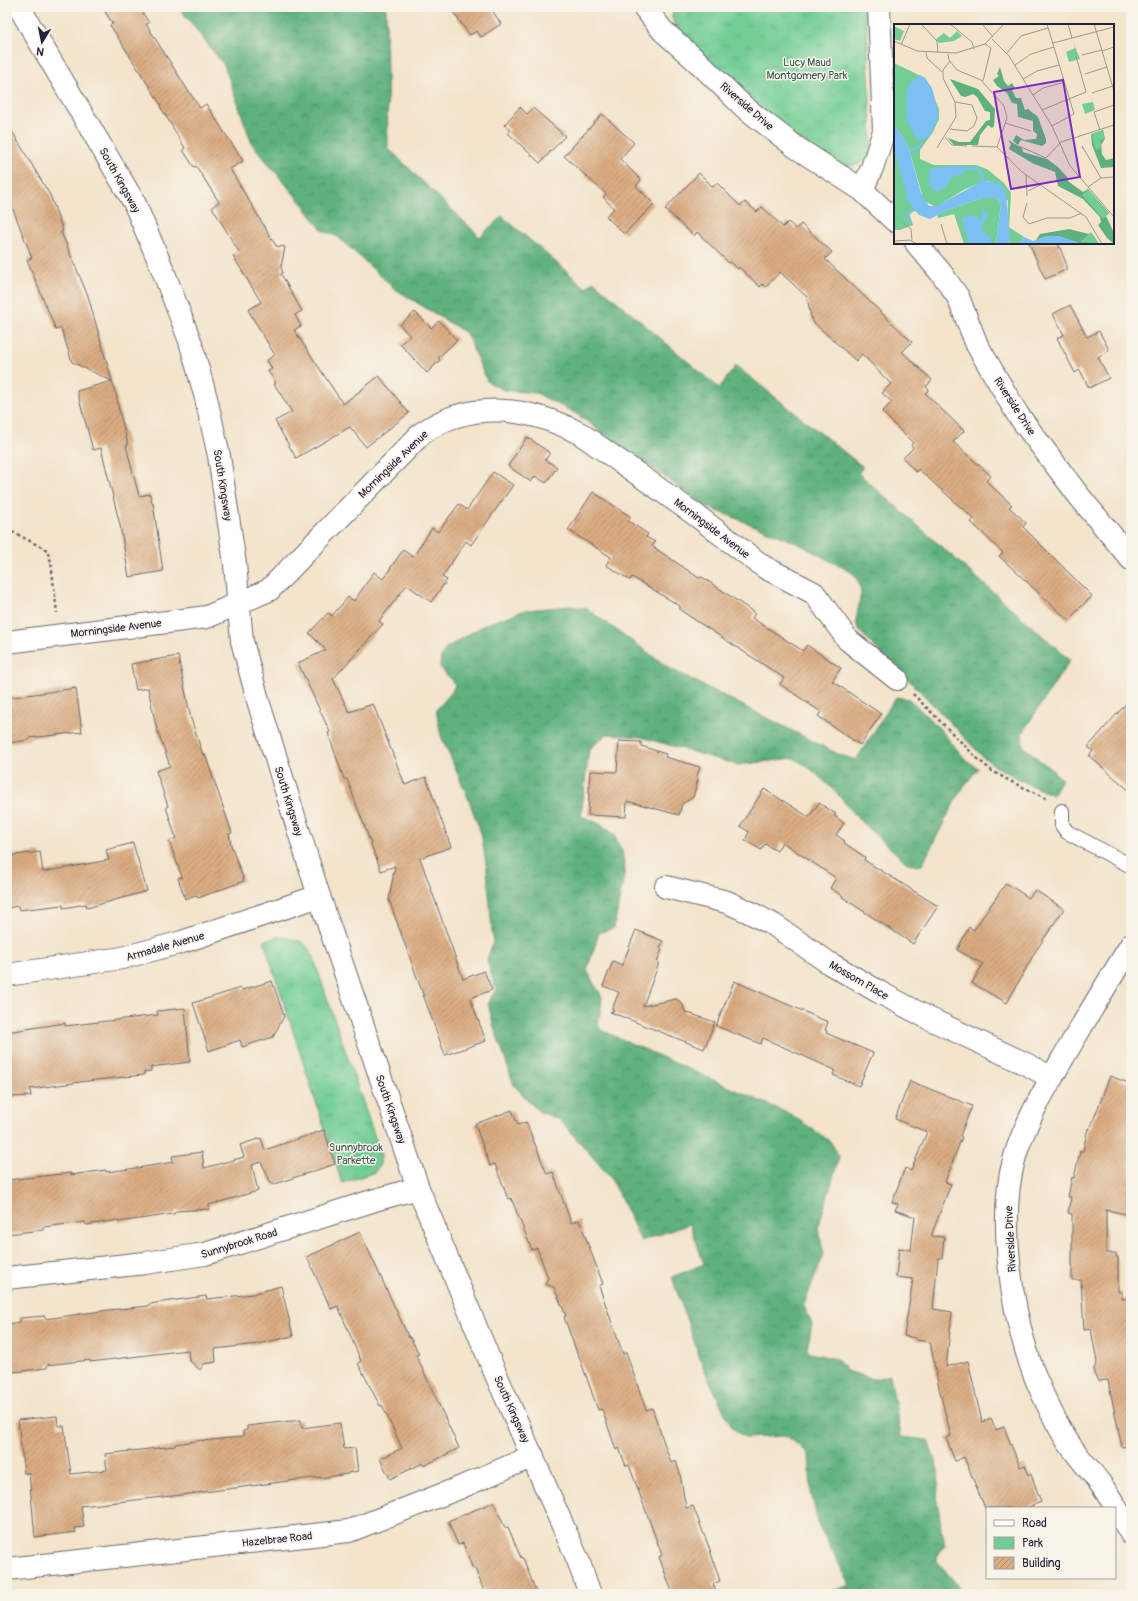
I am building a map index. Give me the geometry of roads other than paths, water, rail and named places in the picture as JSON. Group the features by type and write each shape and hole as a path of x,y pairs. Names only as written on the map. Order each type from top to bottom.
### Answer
{"street":[{"name":"South Kingsway","path":"19,7 134,202 162,268 190,341 206,398 219,456 235,564 242,641 249,671 319,896 418,1188 493,1368 578,1560 590,1594"},
{"name":"Riverside Drive","path":"644,7 663,31 700,64 744,107 797,148 862,190 894,220"},
{"path":"862,190 872,168 884,131 879,7"},
{"name":"Riverside Drive","path":"917,244 942,274 958,297 977,345 1018,415 1079,496 1131,559"},
{"name":"Morningside Avenue","path":"7,642 207,617 269,590 422,433 443,421 463,414 475,411 504,410 535,415 548,419 562,424 581,434 693,513 764,567 814,593 848,640 897,679"},
{"name":"Mossom Place","path":"666,888 727,902 749,912 774,926 829,963 879,992 930,1019 1028,1065 1052,1078"},
{"name":"Armadale Avenue","path":"7,975 49,970 130,956 182,942 319,896"},
{"name":"Riverside Drive","path":"1115,1507 1104,1488 1064,1436 1044,1396 1027,1355 1016,1306 1007,1227 1008,1191 1014,1160 1026,1128 1052,1078 1131,945"},
{"name":"Sunnybrook Road","path":"7,1278 145,1263 205,1254 375,1200 418,1188"},
{"name":"Hazelbrae Road","path":"7,1569 349,1531 460,1488 533,1456"},
{"name":"Riverside Drive","path":"1116,1508 1131,1534"}],"lane":[{"path":"1062,811 1062,825 1068,832 1131,866"}],"park label":[{"name":"Lucy Maud Montgomery Park","path":"807,68"},
{"name":"Sunnybrook Parkette","path":"356,1153"}]}
